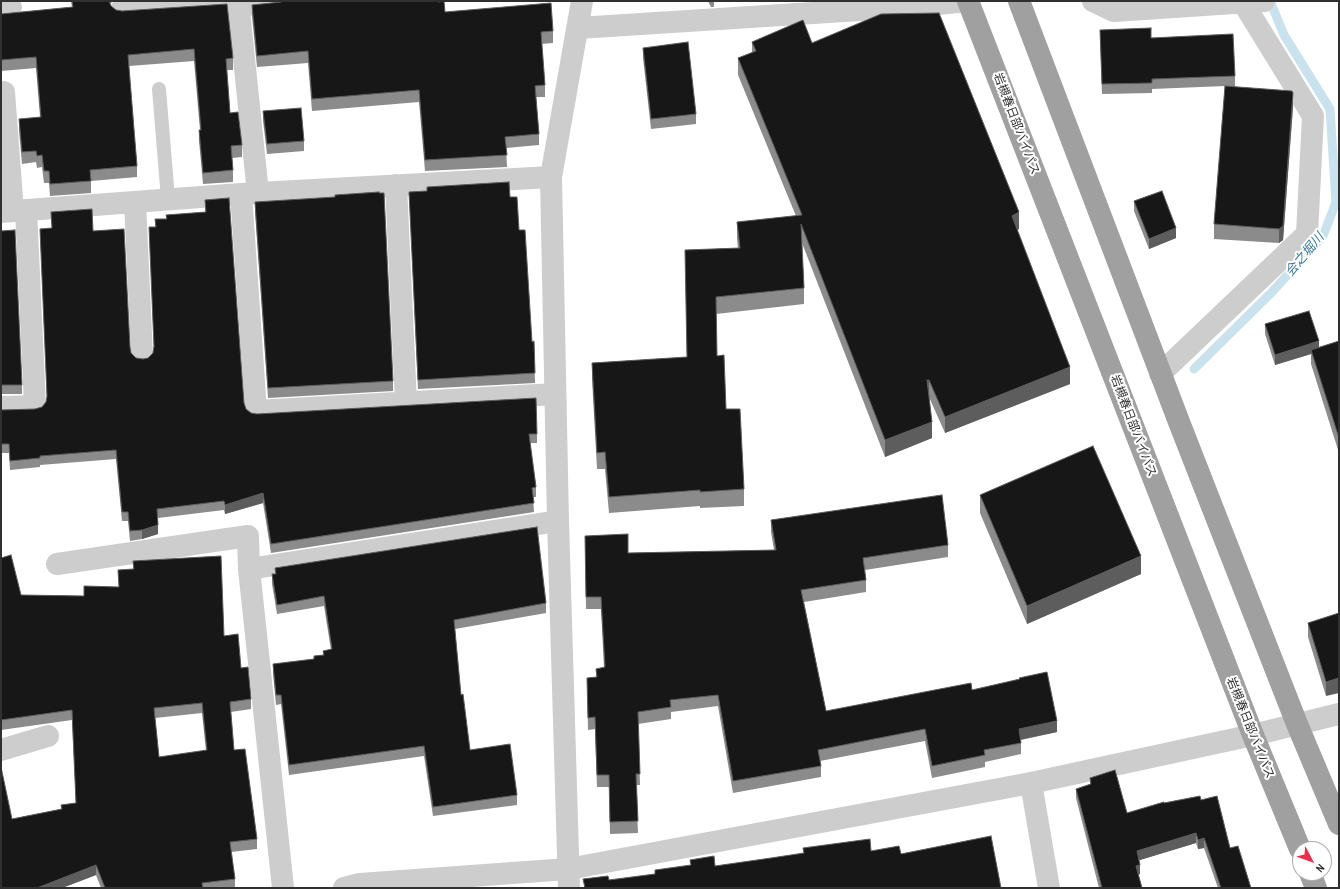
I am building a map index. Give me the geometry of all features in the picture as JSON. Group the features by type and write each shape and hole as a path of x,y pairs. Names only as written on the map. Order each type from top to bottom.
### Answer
{"highway":[{"name":"岩槻春日部バイパス","path":"968,1 1253,736 1297,841"},
{"path":"1019,1 1160,374 1297,724 1339,824"}],"street":[{"path":"121,10 279,1"},
{"path":"568,879 558,521 551,177 582,1"},
{"path":"578,28 907,7 968,1"},
{"path":"1093,1 1114,11 1252,2 1313,116 1307,234 1160,374"},
{"path":"238,3 250,193 256,411 555,394"},
{"path":"1,407 35,406 13,211 4,92"},
{"path":"13,211 250,193 551,177"},
{"path":"396,185 406,403"},
{"path":"135,202 142,356"},
{"path":"249,569 558,521"},
{"path":"57,564 248,536 249,569 283,888"},
{"path":"344,888 360,884 568,879 1253,736 1339,714"},
{"path":"1,750 48,736"},
{"path":"1031,783 1049,888"}],"lane":[{"path":"160,89 168,199"}],"building":[{"path":"72,1 109,1 111,6 116,10 122,11 227,4 233,58 226,59 230,113 238,112 242,145 231,146 233,170 203,173 194,49 128,55 137,166 90,170 91,181 50,184 49,171 44,171 42,155 37,156 36,151 22,152 19,119 41,117 36,57 1,60 1,14 73,7"},
{"path":"283,1 444,1 445,12 551,3 553,31 541,32 545,85 535,86 539,134 505,137 507,155 425,160 419,90 312,99 308,51 257,56 252,5"},
{"path":"939,13 1019,212 1012,216 1070,367 945,417 929,380 927,380 932,422 885,440 801,224 804,288 716,297 717,356 724,355 726,409 740,409 744,489 700,492 700,490 609,497 605,452 597,453 592,363 687,357 685,250 740,248 737,222 802,215 738,58 756,51 752,42 803,20 812,43 881,14"},
{"path":"1151,28 1151,38 1233,34 1235,76 1152,79 1152,83 1102,84 1100,30"},
{"path":"688,42 696,114 651,119 643,48"},
{"path":"1225,86 1292,91 1293,93 1283,226 1279,229 1214,224"},
{"path":"301,108 304,141 267,144 263,111"},
{"path":"509,182 510,197 517,197 519,230 525,230 532,342 534,341 535,373 418,380 409,192 427,191 427,187"},
{"path":"1162,191 1176,228 1149,239 1134,201"},
{"path":"379,192 384,193 393,381 268,388 255,202 335,197 335,195"},
{"path":"229,198 244,403 246,409 251,413 257,414 536,398 537,434 529,434 536,487 532,488 534,503 271,544 263,493 225,505 224,501 157,509 158,525 142,530 130,531 128,512 122,512 116,450 40,456 40,458 10,461 9,444 1,444 1,410 35,409 42,407 46,402 47,396 40,229 52,228 51,212 92,209 93,231 124,229 130,347 131,353 136,358 143,359 148,358 153,353 154,346 149,227 156,227 155,219 167,219 166,215 206,212 205,200"},
{"path":"15,230 22,385 1,385 1,231"},
{"path":"1309,311 1319,341 1275,355 1265,324"},
{"path":"1339,341 1339,438 1311,350"},
{"path":"1093,446 1141,556 1027,606 980,495"},
{"path":"942,495 948,545 863,558 866,580 801,590 826,711 971,683 972,690 1047,672 1057,721 1019,729 1021,743 984,750 985,755 932,766 925,729 818,750 821,766 733,781 718,695 670,700 671,707 638,712 640,774 636,774 638,821 610,822 609,775 597,775 595,717 588,718 587,678 597,677 596,669 605,667 601,597 586,597 585,536 628,534 628,553 776,550 771,520"},
{"path":"537,527 546,603 454,620 461,695 463,694 470,750 510,744 517,795 433,807 424,746 289,765 281,695 276,695 273,664 314,659 314,656 324,655 323,651 332,649 324,596 277,605 272,574 276,574 275,568"},
{"path":"11,555 21,595 84,596 84,586 119,587 118,570 134,569 133,561 221,556 224,636 238,634 241,668 248,667 251,699 230,702 234,750 245,749 257,839 230,842 235,879 202,883 203,888 105,888 96,865 37,888 1,888 1,767 12,819 62,809 61,805 76,803 72,710 1,720 1,558","holes":["202,703 207,750 159,757 154,708"]},
{"path":"1339,613 1339,678 1326,682 1308,623"},
{"path":"1115,770 1127,813 1164,802 1200,796 1201,800 1217,796 1230,848 1238,846 1251,888 1221,888 1204,838 1198,840 1196,833 1137,851 1140,865 1136,866 1142,888 1102,888 1076,789 1091,784 1090,778"},
{"path":"991,836 1001,888 585,888 583,879 608,876 609,880 655,874 655,870 691,865 690,860 714,856 715,866 804,853 803,848 870,839 871,851 899,846 901,854"}],"waterway":[{"name":"会之堀川","path":"1194,369 1272,292 1323,236 1336,202 1330,109 1284,35 1270,1"}]}
